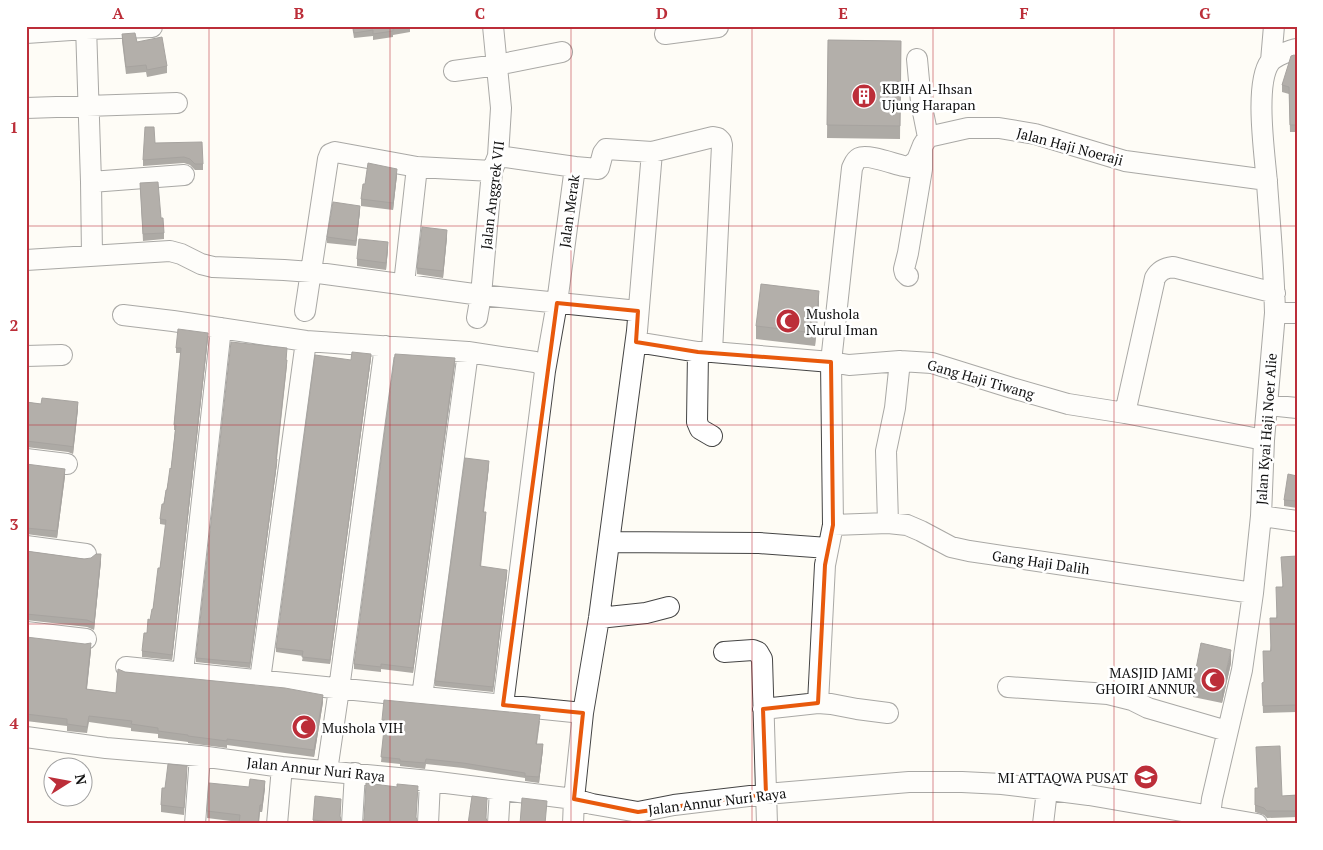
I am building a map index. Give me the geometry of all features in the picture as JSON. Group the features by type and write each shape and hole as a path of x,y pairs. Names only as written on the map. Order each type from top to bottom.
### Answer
{"street":[{"name":"Jalan Anggrek VII","path":"477,318 500,117 493,26"},
{"name":"Jalan Kyai Haji Noer Alie","path":"1210,820 1212,798 1242,670 1261,516 1264,440 1275,303 1267,180 1261,124 1262,95 1265,73 1270,61 1274,26"},
{"path":"26,33 86,28 152,27"},
{"path":"86,28 92,255"},
{"path":"665,34 718,30"},
{"path":"1270,61 1297,48"},
{"path":"454,71 497,65 562,52"},
{"path":"908,276 904,269 922,169 925,141 917,58"},
{"path":"26,108 177,103"},
{"name":"Jalan Haji Noeraji","path":"925,141 968,128 999,128 1035,134 1125,161 1267,180"},
{"path":"575,167 598,170 604,151 609,149 652,152 713,137 721,141 705,352 697,422 700,429 712,436"},
{"path":"818,703 825,565 833,525 830,362 852,168 855,161 861,157 910,166 917,160 925,141"},
{"name":"Jalan Merak","path":"311,272 328,159 330,154 335,152 417,167 495,164 575,167 557,303 545,371 503,705"},
{"path":"573,824 583,714 610,542 636,342 652,152"},
{"path":"404,284 417,167"},
{"path":"91,182 184,175"},
{"path":"26,260 170,251 213,267 311,272 481,295 638,311"},
{"path":"1125,413 1155,278 1158,272 1173,267 1275,303 1297,313"},
{"path":"304,311 311,272"},
{"path":"123,315 306,341 468,352 535,362 541,364 545,371"},
{"path":"183,672 221,328"},
{"path":"260,680 306,341"},
{"name":"Gang Haji Tiwang","path":"636,342 705,352 849,365 900,361 932,363 1050,399 1264,440"},
{"path":"327,771 385,346"},
{"path":"422,697 468,352"},
{"path":"26,356 62,355"},
{"path":"888,523 886,451 895,408 900,361"},
{"path":"1267,405 1297,408"},
{"path":"26,459 67,464"},
{"path":"1261,516 1297,522"},
{"name":"Gang Haji Dalih","path":"833,525 888,523 907,525 951,547 969,551 1253,593"},
{"path":"610,542 759,543 828,548"},
{"path":"26,546 86,554"},
{"path":"599,618 646,613 669,607"},
{"path":"26,632 86,639"},
{"path":"724,652 753,650 758,652 762,658 767,824"},
{"path":"126,667 583,714"},
{"path":"1008,687 1108,694 1227,731"},
{"path":"763,709 818,703 888,712"},
{"name":"Jalan Annur Nuri Raya","path":"26,737 106,748 200,756 430,781 574,799 638,818 674,804 909,782 962,782 994,783 1089,795 1210,820 1257,824"},
{"path":"195,824 200,756"},
{"path":"278,824 282,766"},
{"path":"352,824 355,773"},
{"path":"428,824 430,781"},
{"path":"498,824 500,790"},
{"path":"1043,824 1047,790"}],"highlighted area":[{"path":"557,303 638,311 636,342 698,352 831,362 833,525 825,565 818,703 763,709 766,794 638,812 574,799 583,713 503,705"}],"building":[{"path":"353,26 408,26 393,29 393,31 373,34 373,30 354,33"},
{"path":"135,33 137,42 162,37 167,66 147,70 146,65 126,67 122,34"},
{"name":"KBIH Al-Ihsan Ujung Harapan","path":"828,40 901,41 900,126 827,125"},
{"path":"1291,56 1297,56 1297,125 1290,125 1289,87 1282,85"},
{"path":"145,127 154,127 155,143 202,142 203,164 195,164 190,159 184,157 143,160"},
{"path":"368,163 397,169 393,203 361,199"},
{"path":"158,182 164,233 143,234 140,183"},
{"path":"333,202 360,206 356,241 327,237"},
{"path":"422,227 447,230 443,271 417,268"},
{"path":"359,239 388,242 386,263 357,259"},
{"name":"Mushola Nurul Iman","path":"761,284 819,291 815,333 756,326"},
{"path":"178,329 208,333 172,655 142,651 144,633 147,633 148,619 150,620 153,609 166,520 160,519 171,469 176,425 174,425 181,348 176,348"},
{"path":"231,342 287,348 277,459 250,663 196,658"},
{"path":"352,352 371,354 330,660 302,657 303,651 276,648 315,355 351,360"},
{"path":"395,354 455,358 413,668 381,664 381,667 354,664"},
{"path":"42,398 78,402 73,447 26,441 26,402 41,404"},
{"path":"465,458 489,461 483,512 486,512 480,566 507,570 493,687 435,681"},
{"path":"26,464 65,469 57,531 26,528"},
{"path":"1288,474 1297,476 1297,501 1284,500"},
{"path":"26,551 84,559 101,554 94,623 87,620 26,614"},
{"path":"1297,556 1296,738 1296,705 1263,706 1262,683 1264,682 1263,651 1271,651 1270,618 1277,618 1276,587 1283,587 1281,557"},
{"path":"26,637 85,644 91,643 86,689 116,693 118,669 125,672 285,688 323,695 314,750 188,736 158,731 158,728 131,724 132,721 89,716 87,727 67,724 67,719 26,714"},
{"path":"1201,643 1231,650 1222,690 1193,684"},
{"path":"384,700 540,715 536,744 543,744 539,777 525,776 525,773 463,763 426,759 425,763 381,757 385,720 382,720"},
{"path":"1280,746 1282,796 1297,795 1297,811 1267,811 1255,805 1255,788 1258,788 1256,747"},
{"path":"168,764 187,766 184,808 161,805 162,788 165,788"},
{"path":"250,779 265,781 258,824 239,824 240,815 207,811 209,783 249,787"},
{"path":"366,783 397,787 397,784 418,786 416,817 418,824 362,824 364,819"},
{"path":"315,796 341,799 340,816 342,823 313,820"},
{"path":"472,796 487,798 486,818 488,824 468,824"},
{"path":"522,798 547,801 545,824 520,824"}],"place":[{"name":"KBIH Al-Ihsan Ujung Harapan","path":"864,96"},
{"name":"Mushola Nurul Iman","path":"788,321"},
{"name":"MASJID JAMI' GHOIRI ANNUR","path":"1213,680"},
{"name":"Mushola VIH","path":"304,727"},
{"name":"MI ATTAQWA PUSAT","path":"1146,777"}]}
